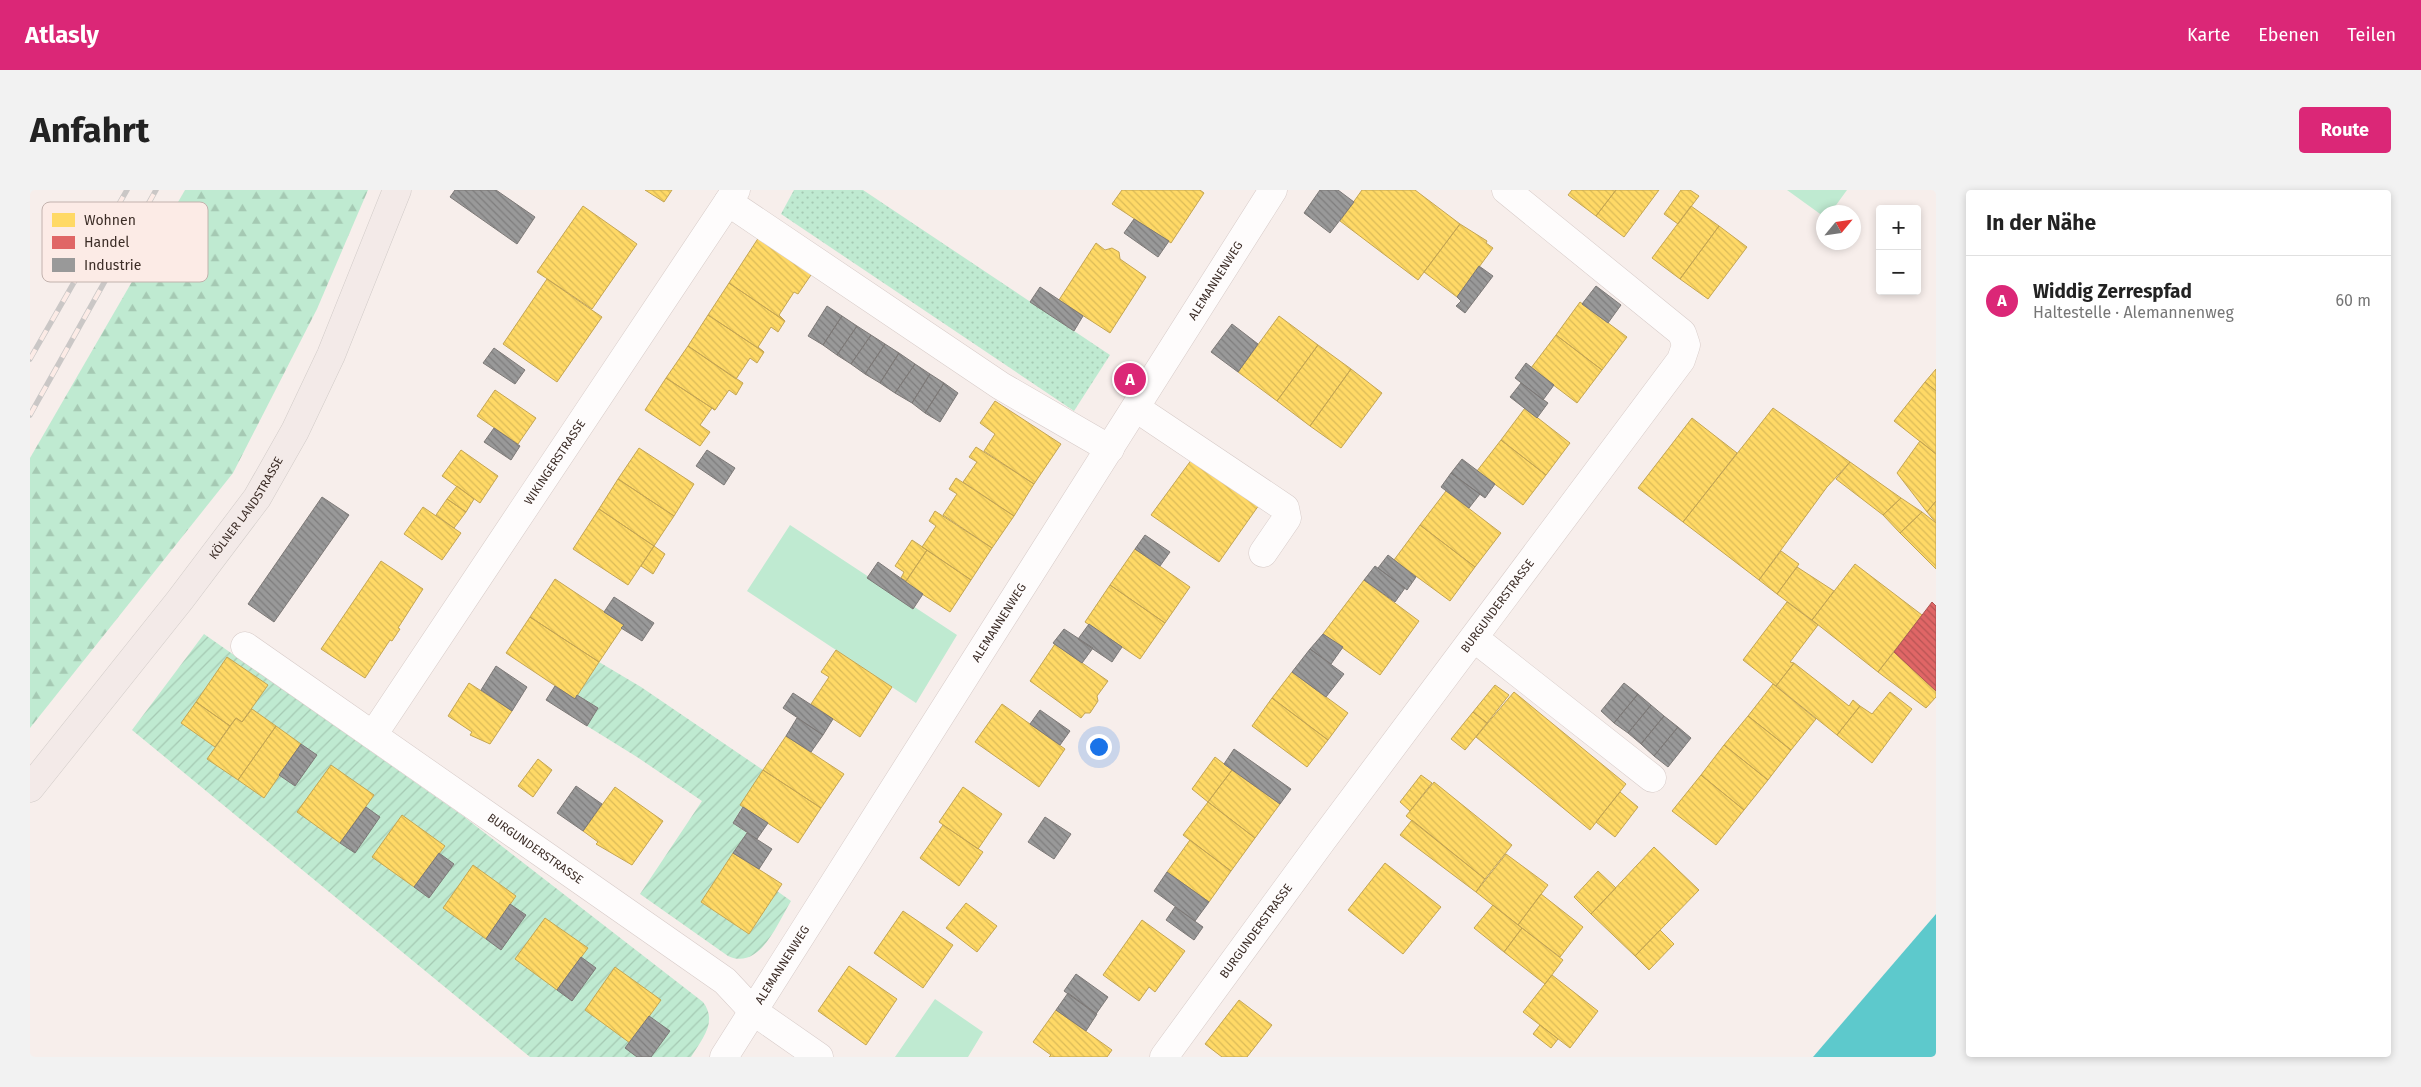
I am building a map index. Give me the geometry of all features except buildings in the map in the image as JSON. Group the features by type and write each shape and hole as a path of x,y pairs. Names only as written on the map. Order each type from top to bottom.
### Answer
{"main road":[{"name":"KÖLNER LANDSTRASSE","path":"30,788 180,600 257,498 295,431 331,355 397,190"}],"street":[{"name":"ALEMANNENWEG","path":"724,1057 1273,190"},
{"name":"BURGUNDERSTRASSE","path":"1164,1057 1681,360 1686,345 1682,333 1506,190"},
{"path":"732,196 1001,386 1110,449"},
{"name":"WIKINGERSTRASSE","path":"373,735 732,196"},
{"path":"1136,408 1285,508 1287,518 1264,553"},
{"path":"1474,638 1652,778"},
{"name":"BURGUNDERSTRASSE","path":"245,646 725,981 753,1011 819,1057"}],"green space":[{"path":"185,190 368,190 317,309 233,473 30,728 30,458 132,282 208,282 208,202 178,202"},
{"path":"794,190 863,190 1110,355 1074,411 781,214"},
{"path":"1787,190 1847,190 1836,205 1816,205 1816,211"},
{"path":"790,525 957,635 916,703 747,591"},
{"path":"204,634 463,816 703,1002 709,1016 709,1023 704,1037 691,1057 530,1057 132,730"},
{"path":"599,662 641,687 763,770 733,823 747,833 701,902 749,934 777,891 791,901 767,942 750,957 739,959 728,956 640,894 702,801 587,726 598,708 577,695"},
{"path":"935,999 983,1032 968,1057 895,1057"}],"water":[{"path":"1936,914 1936,1057 1813,1057"}],"railway":[{"path":"120,202 127,190"},
{"path":"149,202 156,190"},
{"path":"30,359 74,282"},
{"path":"30,415 104,282"}],"place":[{"name":"Widdig Zerrespfad","path":"1130,379"}]}
